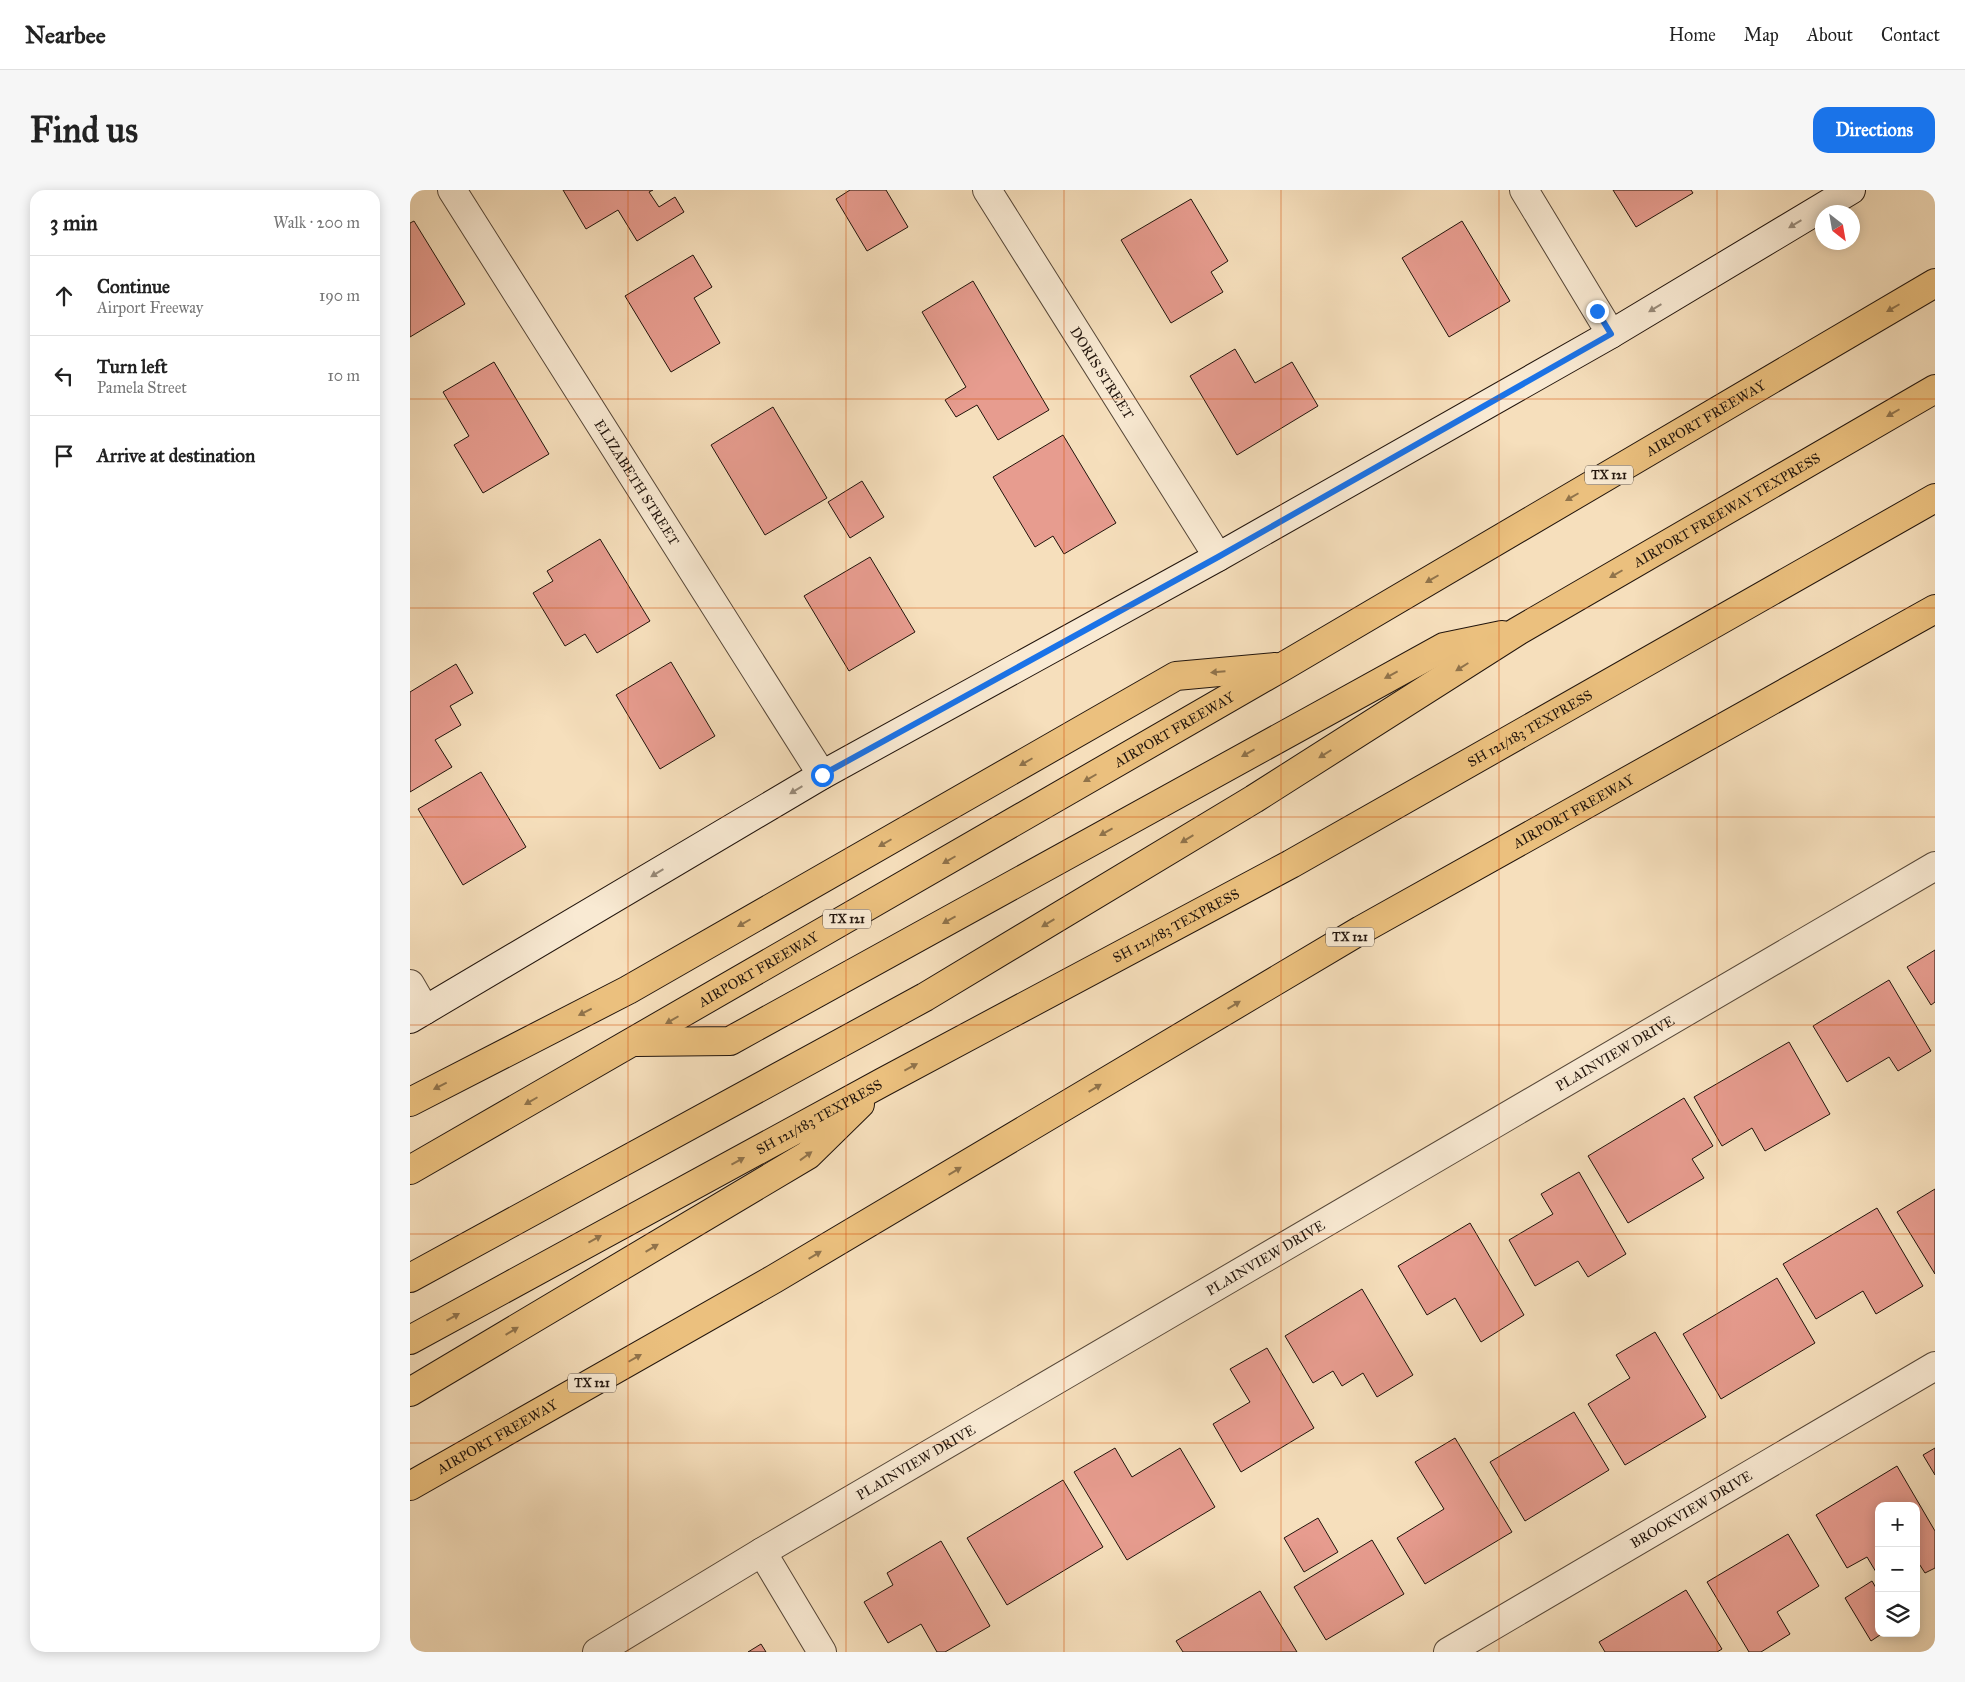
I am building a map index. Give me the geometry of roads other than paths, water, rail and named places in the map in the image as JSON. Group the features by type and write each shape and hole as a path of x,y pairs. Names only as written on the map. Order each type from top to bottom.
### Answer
{"highway":[{"name":"AIRPORT FREEWAY","path":"410,1170 1284,666 1935,283"},
{"name":"AIRPORT FREEWAY TEXPRESS","path":"1518,631 1935,388"},
{"name":"SH 121/183 TEXPRESS","path":"410,1340 883,1082 1291,864 1935,498"},
{"name":"AIRPORT FREEWAY","path":"410,1486 774,1280 1361,930 1935,609"},
{"path":"634,1042 730,1041 1444,647 1518,631"},
{"path":"410,1278 925,997 1254,799 1518,631"},
{"path":"410,1102 628,990 1176,676 1284,666"},
{"path":"410,1392 808,1156 883,1082"}],"street":[{"name":"ELIZABETH STREET","path":"452,190 822,775"},
{"name":"DORIS STREET","path":"987,190 1218,557"},
{"path":"1524,190 1611,334"},
{"path":"410,984 417,1014 822,775 1218,557 1611,334 1851,190"},
{"name":"PLAINVIEW DRIVE","path":"597,1652 762,1552 1935,866"},
{"name":"BROOKVIEW DRIVE","path":"1448,1652 1935,1366"},
{"path":"762,1552 822,1652"}]}
